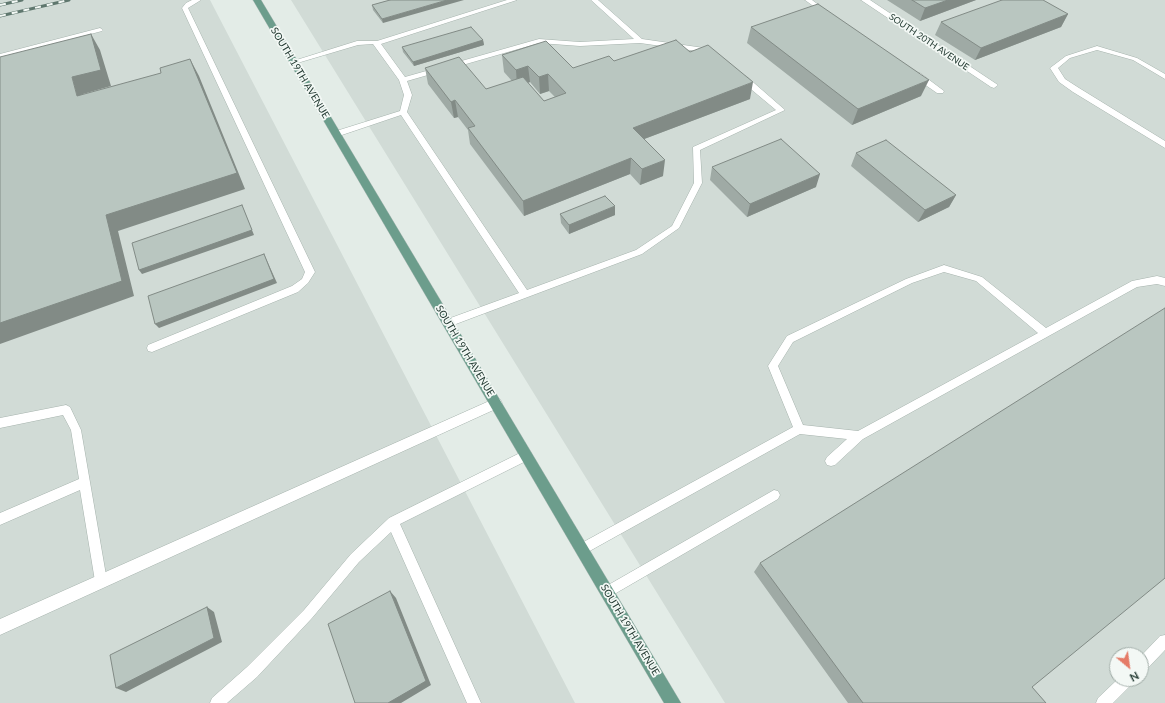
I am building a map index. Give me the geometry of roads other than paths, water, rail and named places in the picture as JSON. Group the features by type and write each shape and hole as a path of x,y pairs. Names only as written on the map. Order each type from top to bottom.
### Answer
{"main road":[{"name":"SOUTH 19TH AVENUE","path":"257,0 673,703"}],"street":[{"name":"SOUTH 20TH AVENUE","path":"865,0 994,85"},
{"path":"0,627 496,403"}],"lane":[{"path":"152,348 295,289 305,281 310,272 185,8 188,4 198,0"},
{"path":"294,62 358,44 367,42 377,43 514,0"},
{"path":"594,0 640,41"},
{"path":"808,0 833,17"},
{"path":"0,56 100,30"},
{"path":"403,80 539,41 580,44 640,41 710,51 716,56"},
{"path":"377,43 403,80 408,95 403,112"},
{"path":"1165,77 1135,60 1097,48 1068,57 1054,68 1062,80 1076,90 1165,144"},
{"path":"908,70 940,91"},
{"path":"448,323 639,252 675,228 698,183 696,149 781,110 734,71"},
{"path":"336,134 403,112"},
{"path":"403,112 525,294"},
{"path":"799,429 773,366 790,339 909,282 944,268 979,279 1045,333"},
{"path":"830,461 859,436 1135,284 1161,281 1165,274"},
{"path":"0,423 66,410 76,430 101,581"},
{"path":"582,549 799,429 859,436"},
{"path":"217,703 252,672 308,614 355,558 393,522 526,455"},
{"path":"0,519 85,482"},
{"path":"607,592 774,496"},
{"path":"393,522 474,703"},
{"path":"1149,657 1165,641"},
{"path":"1103,703 1119,687"}],"railway":[{"path":"0,5 22,0"},
{"path":"0,16 69,0"}]}
